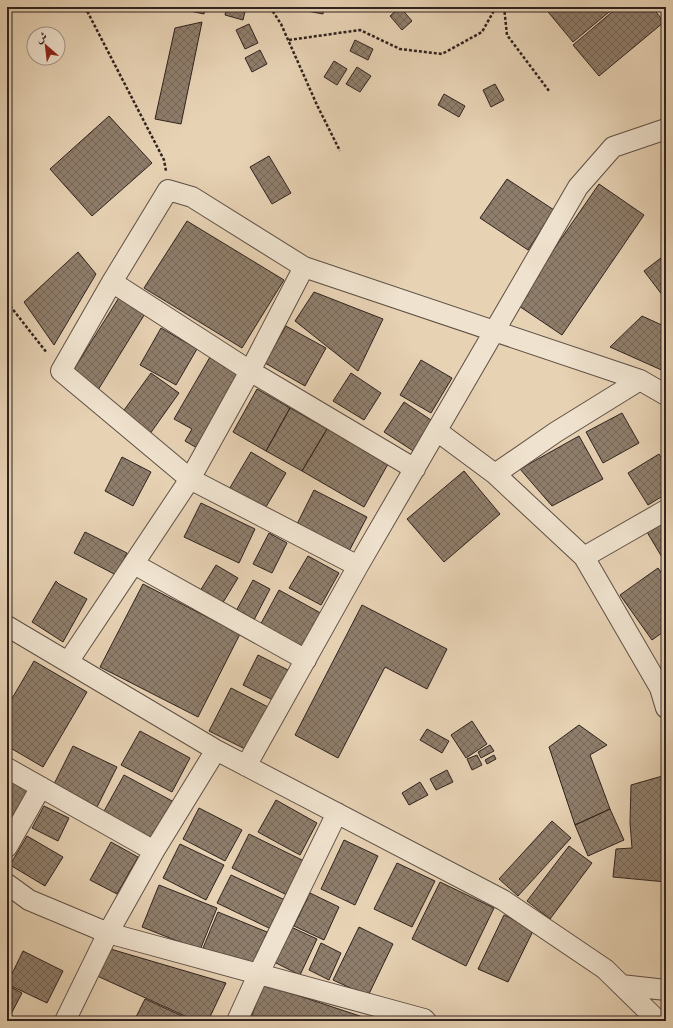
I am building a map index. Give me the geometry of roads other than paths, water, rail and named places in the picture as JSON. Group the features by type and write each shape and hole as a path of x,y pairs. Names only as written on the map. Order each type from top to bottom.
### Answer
{"street":[{"path":"246,766 358,566 578,187 613,147 666,129"},
{"path":"358,566 190,479 61,371 112,282 168,190 192,197 304,267 640,380 666,396"},
{"path":"68,662 190,479 250,371 304,267"},
{"path":"112,282 250,371 415,469"},
{"path":"495,474 556,432 640,380"},
{"path":"437,431 495,474 584,557 663,686 666,708"},
{"path":"584,557 666,510"},
{"path":"134,564 306,660"},
{"path":"7,626 216,750 503,900 605,969 658,1021"},
{"path":"65,1021 108,933 154,851 216,750"},
{"path":"7,768 154,851"},
{"path":"7,847 41,787"},
{"path":"237,1021 337,813"},
{"path":"7,884 29,900 108,933 424,1019 426,1021"},
{"path":"621,985 666,990"}]}
